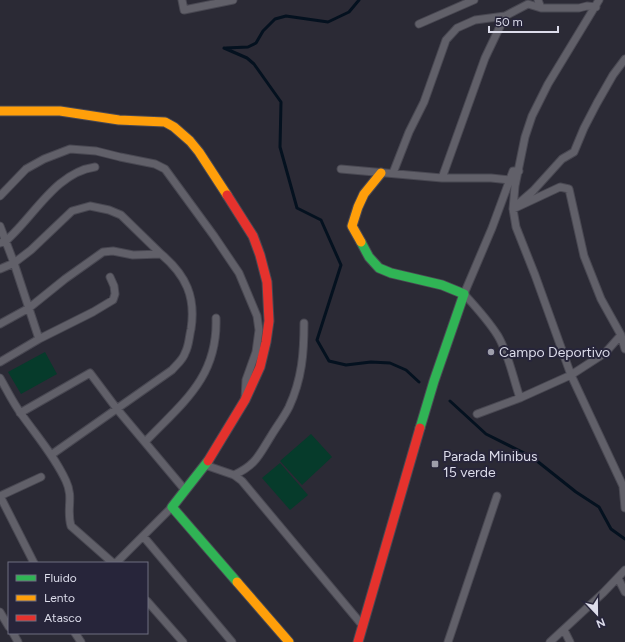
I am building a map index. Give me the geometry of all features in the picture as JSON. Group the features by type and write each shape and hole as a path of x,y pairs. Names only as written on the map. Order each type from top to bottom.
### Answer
{"street":[{"path":"182,0 184,10 233,0"},
{"path":"419,24 474,0"},
{"path":"538,0 541,8"},
{"path":"393,173 408,132 424,102 446,40 456,28 475,20 505,16 528,4 541,8 579,8 598,3"},
{"path":"598,3 548,84 532,116 525,138 513,209 516,227 571,375 623,486 625,508"},
{"path":"442,178 485,58 505,16"},
{"path":"513,209 562,159 574,152 597,103 613,75 625,58"},
{"path":"0,115 5,111 60,111 119,120 165,122 174,127 190,141 199,152 253,236 267,282 269,321 266,342 260,367 245,400 205,466 172,507 115,562"},
{"path":"0,196 26,169 44,159 70,149 96,151 155,164 165,169 214,236 239,274 257,316 259,330 256,352 246,380 245,400"},
{"path":"3,242 14,233 62,181 84,168 94,167"},
{"path":"341,169 442,178 492,178 510,180"},
{"path":"358,642 434,381 440,369 464,294 492,228 513,171 519,171"},
{"path":"381,173 364,194 352,226 369,257 379,268 391,274 442,285 464,294 485,317 498,337 505,352 520,398"},
{"path":"513,209 560,187 569,189 584,256 601,299 621,335 625,349"},
{"path":"0,269 14,263 31,250 72,211 90,206 109,210 121,215 173,264 189,288 192,306 192,321 185,355 172,370 51,455"},
{"path":"0,226 3,242 14,263 39,339"},
{"path":"0,324 29,308 65,279 103,252 114,251 133,255 161,254"},
{"path":"0,362 39,339 93,312 113,300 115,294 110,277"},
{"path":"145,442 193,392 202,378 213,350 216,318"},
{"path":"234,475 246,469 255,461 289,407 299,380 304,355 304,323"},
{"path":"477,414 520,398 571,375 605,353 621,335"},
{"path":"20,413 90,373 117,409 185,490"},
{"path":"0,378 20,413 51,455 66,481 71,494 69,519 71,526 113,562"},
{"path":"205,466 234,475 242,481 363,626"},
{"path":"33,562 0,496 41,477"},
{"path":"448,642 497,496"},
{"path":"172,507 289,642"},
{"path":"143,536 232,642"},
{"path":"550,642 625,570"},
{"path":"618,578 625,592"},
{"path":"148,602 184,642"},
{"path":"0,612 8,625"},
{"path":"564,630 570,642"}],"green space":[{"path":"45,352 57,374 21,394 8,372"},
{"path":"311,434 332,457 302,485 280,461"},
{"path":"280,463 308,495 290,510 262,478"}],"waterway":[{"path":"226,48 248,47 256,43 263,31 275,19 286,16 328,22 349,12 359,0"},
{"path":"224,48 247,58 254,64 281,102 280,147 297,208 321,220 341,265 317,340 329,361 346,365 371,362 390,363 406,370 419,382"},
{"path":"450,401 486,434 532,457 576,492 599,507 611,529 625,539"}],"traffic: fast":[{"path":"361,242 369,257 379,268 391,273 442,285 464,294 434,381 420,428"},
{"path":"208,461 172,507 237,582"}],"traffic: slow":[{"path":"0,111 60,111 119,120 165,122 174,127 190,141 199,152 227,195"},
{"path":"361,242 352,226 364,194 381,173"},
{"path":"237,582 289,642"}],"traffic: jam":[{"path":"208,461 245,400 260,367 269,321 267,282 260,255 253,236 227,195"},
{"path":"358,642 420,428"}],"place":[{"name":"Campo Deportivo","path":"491,352"},
{"name":"Parada Minibus 15 verde","path":"435,464"}]}
